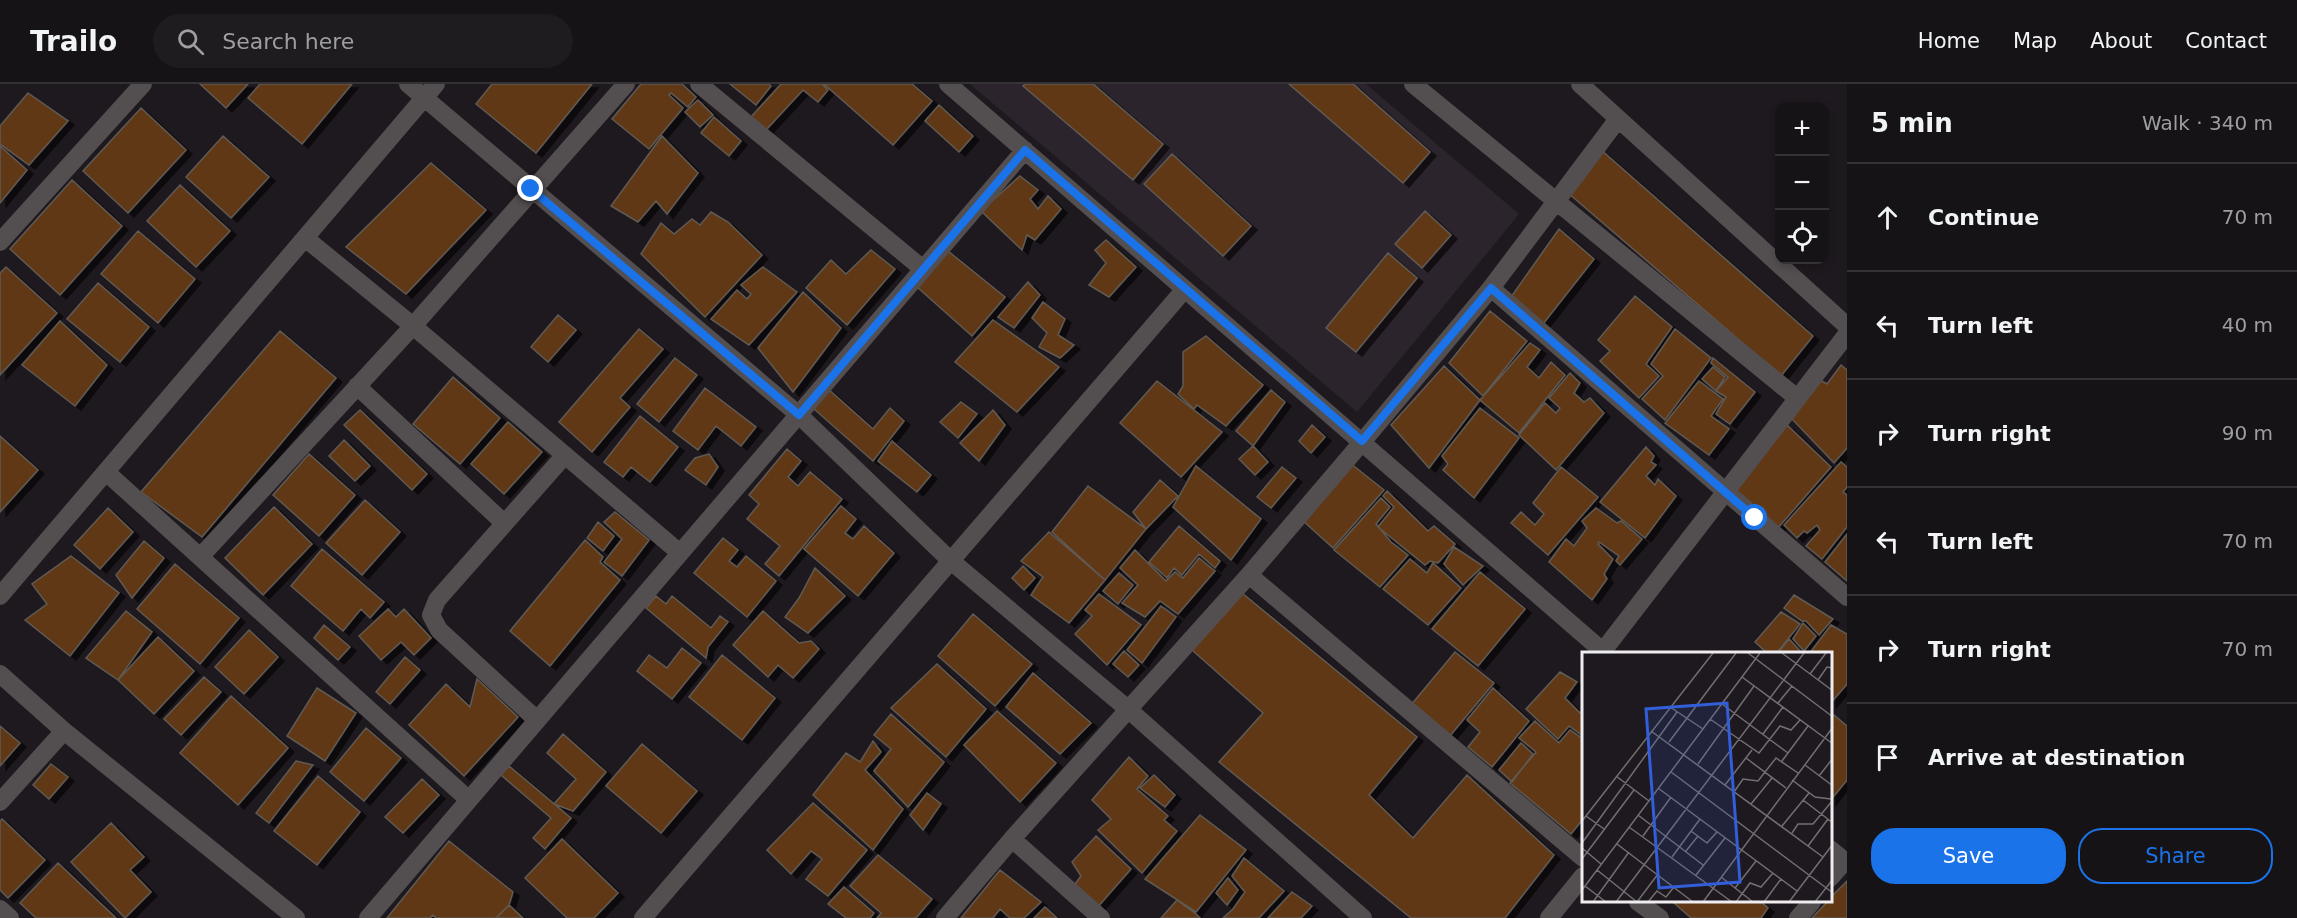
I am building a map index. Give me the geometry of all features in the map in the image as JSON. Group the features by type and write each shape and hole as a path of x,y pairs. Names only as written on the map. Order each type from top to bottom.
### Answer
{"street":[{"path":"0,242 143,84"},
{"path":"408,84 430,91 531,189 799,415 951,561 1129,710 1364,918"},
{"path":"201,556 412,326 626,84"},
{"path":"699,84 923,269"},
{"path":"948,84 1603,652"},
{"path":"1413,84 1797,398"},
{"path":"1580,84 1847,326"},
{"path":"0,596 430,91"},
{"path":"945,918 1012,838 1249,574 1491,288 1618,119"},
{"path":"368,918 1025,150"},
{"path":"305,238 680,553"},
{"path":"1491,288 1847,597"},
{"path":"643,918 1185,289"},
{"path":"1605,652 1725,491 1847,334"},
{"path":"357,386 504,523"},
{"path":"537,720 439,630 431,615 437,600 565,455"},
{"path":"106,472 469,800"},
{"path":"1249,574 1582,857"},
{"path":"0,674 64,731 296,918"},
{"path":"0,802 64,731"},
{"path":"1012,838 1101,918"},
{"path":"1832,851 1846,862 1832,876"},
{"path":"1549,918 1582,877"},
{"path":"1639,903 1660,918"},
{"path":"1798,918 1811,903"},
{"path":"0,909 10,918"}],"shaded area":[{"path":"970,84 1366,84 1519,214 1357,412"}],"building":[{"path":"200,84 248,84 226,108"},
{"path":"260,84 352,84 302,144 248,98"},
{"path":"492,84 592,84 536,153 476,104"},
{"path":"641,84 682,84 696,97 688,107 671,93 669,95 683,108 649,149 612,119"},
{"path":"730,84 769,84 771,86 756,105"},
{"path":"781,84 822,84 828,90 818,102 803,90 766,130 751,117"},
{"path":"824,84 912,84 932,101 893,145"},
{"path":"1025,84 1093,84 1163,144 1133,180 1023,86"},
{"path":"1289,84 1353,84 1430,152 1403,183"},
{"path":"28,93 68,121 29,165 0,144 0,126"},
{"path":"698,100 713,115 700,127 685,112"},
{"path":"939,105 973,136 959,152 925,121"},
{"path":"141,108 186,150 128,213 83,171"},
{"path":"714,117 741,141 729,156 701,133"},
{"path":"223,136 269,177 231,218 186,177"},
{"path":"662,136 698,173 667,214 656,201 638,222 611,206"},
{"path":"0,146 27,170 0,203"},
{"path":"1600,149 1813,336 1781,376 1568,193"},
{"path":"1172,154 1251,226 1223,256 1144,184"},
{"path":"431,163 486,210 406,294 346,247"},
{"path":"1020,176 1038,190 1030,199 1038,209 1048,196 1061,209 1035,240 1027,235 1022,250 981,211"},
{"path":"72,180 122,226 60,295 10,249"},
{"path":"180,185 230,231 196,267 147,221"},
{"path":"1425,211 1451,235 1422,268 1395,244"},
{"path":"711,212 728,222 762,255 705,317 641,254 661,223 674,234 692,219 700,225"},
{"path":"1559,229 1594,259 1543,324 1511,297"},
{"path":"138,231 195,279 158,323 101,274"},
{"path":"1106,240 1136,267 1109,297 1089,285 1106,263 1095,250"},
{"path":"871,250 895,269 847,325 806,288 831,260 846,274"},
{"path":"948,251 1005,297 972,336 917,287"},
{"path":"1388,253 1417,278 1356,352 1326,328"},
{"path":"6,267 57,313 0,375 0,273"},
{"path":"763,267 797,292 749,345 711,319 737,290 747,299 751,294 741,285"},
{"path":"1028,282 1040,295 1014,328 998,317"},
{"path":"98,283 149,327 120,362 67,319"},
{"path":"803,292 841,328 793,392 758,348"},
{"path":"1635,296 1672,327 1646,364 1659,376 1639,398 1600,361 1610,351 1598,340"},
{"path":"1043,302 1065,319 1058,335 1074,345 1060,358 1039,347 1047,333 1032,318"},
{"path":"1490,311 1527,341 1483,396 1449,363"},
{"path":"558,315 576,330 548,362 531,347"},
{"path":"993,320 1059,367 1017,412 955,362"},
{"path":"60,321 107,365 75,406 22,365"},
{"path":"639,329 663,349 620,398 630,407 592,452 559,422"},
{"path":"1675,329 1711,358 1665,420 1642,399 1663,376 1651,364"},
{"path":"280,331 336,378 202,537 141,492"},
{"path":"1206,336 1263,385 1226,426 1197,405 1194,409 1178,394 1183,386 1183,352"},
{"path":"1530,343 1540,350 1527,367 1539,378 1551,362 1565,375 1519,433 1480,400"},
{"path":"675,358 697,375 659,422 637,404"},
{"path":"1713,358 1755,392 1730,424 1716,414 1726,397 1716,391 1728,377 1711,363"},
{"path":"1841,365 1847,370 1847,448 1834,463 1792,419 1820,380 1827,384"},
{"path":"1444,366 1480,400 1429,468 1391,425"},
{"path":"1713,367 1725,377 1716,391 1702,379"},
{"path":"1570,373 1580,383 1574,393 1584,402 1590,398 1604,413 1556,470 1519,435 1545,403 1556,413 1560,408 1549,398"},
{"path":"453,377 500,418 460,464 413,424"},
{"path":"1157,381 1222,432 1181,477 1120,423"},
{"path":"1699,381 1723,399 1711,416 1729,429 1709,455 1665,423"},
{"path":"705,388 756,427 741,446 716,426 698,450 673,431"},
{"path":"828,389 873,429 890,408 904,421 873,461 814,409"},
{"path":"1271,390 1285,402 1253,446 1236,431"},
{"path":"961,402 977,414 958,438 940,422"},
{"path":"1480,408 1519,438 1474,498 1443,470 1448,464 1442,456"},
{"path":"360,410 427,474 412,490 344,425"},
{"path":"993,410 1005,425 979,461 960,443"},
{"path":"640,416 678,447 650,482 631,467 623,477 604,462"},
{"path":"508,422 542,452 504,494 471,464"},
{"path":"1312,425 1325,437 1311,453 1299,441"},
{"path":"1787,425 1831,467 1777,529 1731,490"},
{"path":"0,436 38,470 0,512"},
{"path":"344,440 370,466 355,481 329,456"},
{"path":"892,441 931,475 917,492 878,461"},
{"path":"1253,446 1268,462 1255,475 1239,459"},
{"path":"1646,447 1654,456 1651,462 1656,465 1646,476 1655,485 1658,479 1676,496 1645,538 1600,502"},
{"path":"787,449 801,461 788,477 798,486 810,472 842,499 779,576 765,564 780,546 747,519 759,504 749,495"},
{"path":"309,454 355,495 319,536 273,495"},
{"path":"709,454 718,467 706,485 685,470 695,458"},
{"path":"1841,462 1847,467 1847,487 1843,492 1847,495 1847,527 1822,559 1806,546 1820,530 1817,525 1807,533 1804,531 1797,538 1784,525"},
{"path":"1350,463 1384,490 1333,548 1301,519"},
{"path":"1196,466 1261,519 1231,560 1173,507"},
{"path":"1282,467 1296,478 1271,508 1257,497"},
{"path":"1561,467 1598,497 1548,555 1511,523 1521,512 1535,525 1544,514 1533,503"},
{"path":"1160,480 1178,496 1146,529 1133,512"},
{"path":"1088,486 1146,529 1105,580 1052,532"},
{"path":"1387,491 1428,531 1434,526 1455,544 1438,563 1430,561 1425,565 1378,527 1394,507 1383,496"},
{"path":"1381,498 1390,507 1376,524 1391,542 1408,555 1380,587 1334,550"},
{"path":"365,500 400,532 362,575 326,543"},
{"path":"841,506 856,519 845,533 853,539 864,526 894,553 858,596 804,549"},
{"path":"274,507 312,544 263,595 225,558"},
{"path":"108,508 133,532 100,569 74,545"},
{"path":"1596,508 1617,523 1621,521 1642,539 1620,565 1616,561 1619,556 1599,542 1598,544 1613,559 1604,574 1607,579 1592,600 1549,562 1566,539 1574,546 1587,528 1582,521"},
{"path":"615,512 649,540 622,576 604,562 622,539 604,522"},
{"path":"598,522 614,536 603,551 587,538"},
{"path":"1179,526 1220,561 1215,568 1199,554 1182,575 1174,568 1167,578 1149,562"},
{"path":"1049,532 1105,580 1069,623 1031,595 1043,577 1021,561"},
{"path":"1847,534 1847,581 1825,562"},
{"path":"723,538 738,550 729,561 737,567 746,556 776,581 747,617 694,573"},
{"path":"585,540 603,557 600,562 620,580 550,666 510,631"},
{"path":"144,541 164,558 132,598 116,575"},
{"path":"1454,547 1483,566 1463,585 1444,564"},
{"path":"322,549 384,602 370,618 361,609 343,631 291,586"},
{"path":"1135,550 1166,581 1175,572 1183,578 1199,558 1215,571 1178,614 1160,601 1145,617 1122,603 1138,585 1120,568"},
{"path":"71,556 119,593 70,656 25,620 47,604 32,584"},
{"path":"1410,559 1427,573 1433,563 1461,588 1428,625 1383,589"},
{"path":"175,564 239,618 200,664 137,609"},
{"path":"1023,566 1035,578 1024,590 1012,578"},
{"path":"815,568 845,596 808,633 785,617 799,598"},
{"path":"1480,572 1525,609 1478,666 1432,629"},
{"path":"1119,573 1133,585 1118,604 1103,591"},
{"path":"1242,593 1417,737 1369,795 1413,838 1467,775 1554,855 1505,918 1411,918 1219,762 1263,713 1192,650"},
{"path":"1099,594 1141,625 1107,665 1075,634 1092,616 1085,610"},
{"path":"1794,595 1833,619 1819,635 1806,621 1802,621 1784,608"},
{"path":"656,596 666,604 672,596 711,628 720,616 728,622 708,647 706,658 646,608"},
{"path":"1161,606 1176,617 1142,663 1127,650"},
{"path":"388,609 396,617 404,609 431,638 414,655 401,642 381,660 359,636"},
{"path":"126,611 152,632 118,680 86,658"},
{"path":"763,611 799,643 811,641 819,649 793,678 778,665 768,677 733,645"},
{"path":"1781,612 1800,624 1778,652 1766,652 1755,642"},
{"path":"973,614 1032,664 995,706 938,656"},
{"path":"1803,623 1816,636 1804,651 1793,639"},
{"path":"324,625 350,647 338,660 314,638"},
{"path":"1831,625 1847,634 1847,684 1832,702 1832,652 1811,652"},
{"path":"249,630 278,657 244,694 215,667"},
{"path":"158,637 194,671 154,714 118,680"},
{"path":"1789,639 1801,652 1779,652"},
{"path":"682,648 701,663 672,699 637,671 649,655 667,668"},
{"path":"1124,651 1139,665 1128,677 1113,664"},
{"path":"1455,652 1494,683 1449,737 1411,705"},
{"path":"722,655 775,698 742,740 689,697"},
{"path":"405,657 420,670 390,704 376,692"},
{"path":"937,664 986,709 946,757 891,708"},
{"path":"1560,672 1577,682 1565,698 1580,713 1582,710 1582,735 1569,726 1558,739 1526,709"},
{"path":"1033,673 1091,723 1060,754 1006,707"},
{"path":"204,677 221,692 181,735 164,719"},
{"path":"477,679 518,717 464,776 409,725 446,684 470,707"},
{"path":"317,688 356,713 325,761 287,736"},
{"path":"1493,688 1529,721 1492,767 1468,747 1480,732 1467,720"},
{"path":"231,696 288,748 238,805 180,753"},
{"path":"997,711 1056,763 1020,802 964,745"},
{"path":"891,714 944,762 908,807 874,771 891,749 874,735"},
{"path":"1834,715 1847,726 1847,780 1832,799 1832,717"},
{"path":"1535,721 1559,743 1570,730 1582,738 1582,820 1571,834 1510,783 1536,752 1519,738"},
{"path":"0,726 20,743 0,766"},
{"path":"366,728 401,758 364,801 330,772"},
{"path":"563,734 606,772 573,811 554,804 576,779 547,753"},
{"path":"873,741 881,752 865,770 903,809 873,850 813,795 846,753 860,762"},
{"path":"1521,743 1533,754 1512,782 1499,770"},
{"path":"642,744 697,791 661,833 606,786"},
{"path":"1129,757 1148,776 1137,789 1168,816 1164,820 1177,831 1142,873 1098,830 1111,819 1092,800"},
{"path":"296,761 313,765 269,823 256,813"},
{"path":"51,764 68,777 49,799 33,785"},
{"path":"509,766 571,818 545,849 533,838 551,818 501,775"},
{"path":"1154,775 1175,795 1165,807 1140,788"},
{"path":"318,776 360,812 317,865 274,831"},
{"path":"422,779 439,795 403,833 385,817"},
{"path":"927,793 941,804 923,830 910,815"},
{"path":"813,803 867,850 828,896 806,879 822,859 811,851 791,874 767,850"},
{"path":"1200,815 1246,850 1196,912 1145,879"},
{"path":"2,819 45,860 8,898 0,890 0,821"},
{"path":"111,823 144,857 130,870 151,892 125,918 71,862"},
{"path":"1096,836 1131,869 1096,909 1072,888 1081,876 1072,862"},
{"path":"562,839 618,893 594,918 567,918 525,878"},
{"path":"449,841 513,892 509,905 496,918 436,918 433,915 430,918 387,918"},
{"path":"878,855 932,899 916,918 877,918 881,913 850,886"},
{"path":"1244,858 1284,891 1259,918 1223,918 1233,909 1245,892 1232,876"},
{"path":"58,863 116,918 36,918 20,903"},
{"path":"1000,870 1041,902 1024,918 1010,918 1000,909 993,918 961,918"},
{"path":"1228,878 1238,890 1227,905 1216,893"},
{"path":"1847,881 1847,918 1812,918 1826,903 1832,903 1832,896"},
{"path":"844,887 874,913 870,918 846,918 828,904"},
{"path":"1292,892 1312,906 1301,918 1268,918"},
{"path":"1177,900 1196,914 1200,918 1161,918"},
{"path":"1674,903 1762,903 1768,908 1761,918 1691,918"},
{"path":"509,905 523,918 496,918"},
{"path":"1045,907 1057,918 1034,918"}],"route":[{"path":"531,189 799,415 1025,150 1362,441 1491,288 1755,518"}]}
